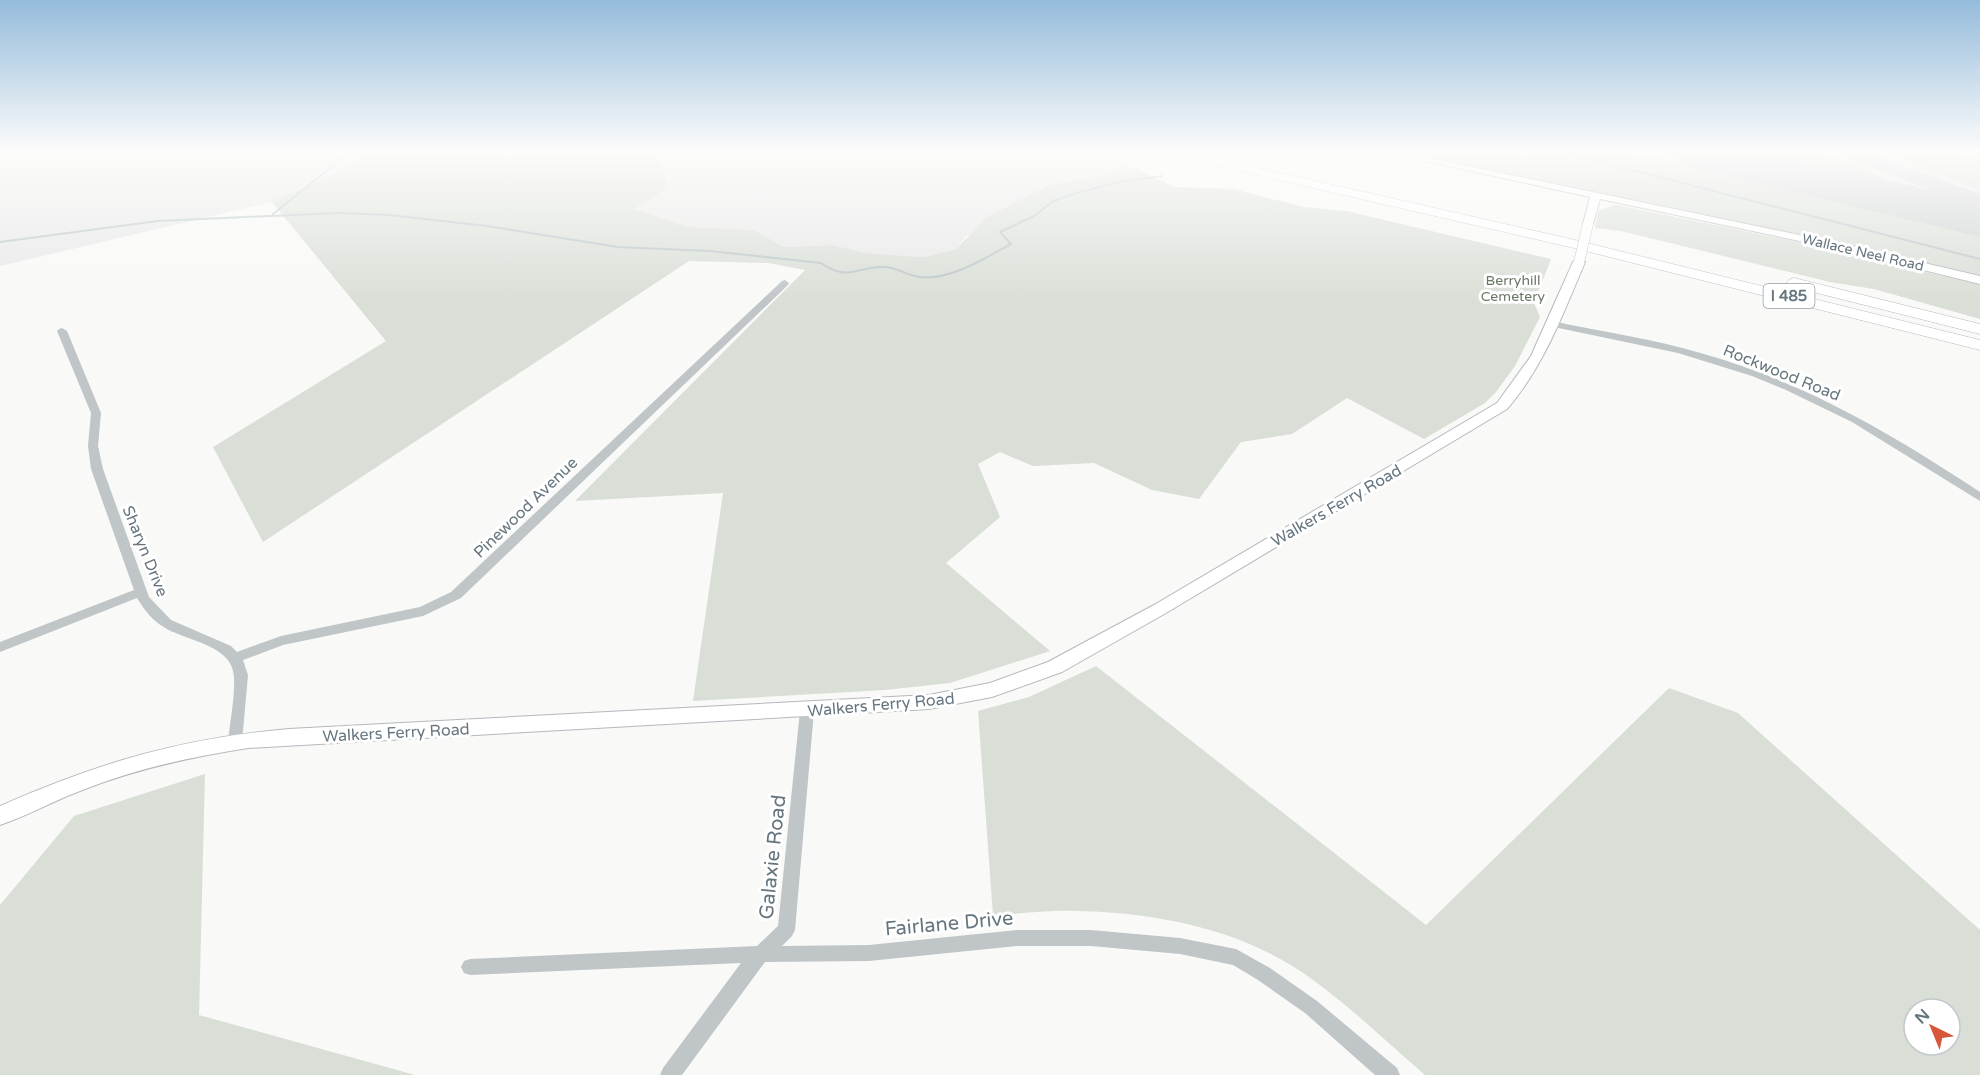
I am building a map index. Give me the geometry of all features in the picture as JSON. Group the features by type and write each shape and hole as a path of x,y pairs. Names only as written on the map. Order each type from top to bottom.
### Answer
{"highway":[{"name":"I 485","path":"1396,203 1598,250 1980,345"},
{"name":"I 485","path":"1451,203 1663,251 1980,329"}],"street":[{"name":"Walkers Ferry Road","path":"0,816 111,769 177,750 235,742 807,711 945,700 1023,681 1065,662 1480,421 1513,395 1525,379 1579,262 1594,203"},
{"name":"Wallace Neel Road","path":"1635,203 1848,248 1980,280"},
{"name":"Pinewood Avenue","path":"235,658 280,641 423,610 456,595 785,283"},
{"name":"Rockwood Road","path":"1552,324 1697,355 1769,380 1877,430 1980,497"},
{"name":"Sharyn Drive","path":"62,331 96,413 93,446 97,469 141,592 153,611 166,623 226,649 235,658"},
{"path":"0,647 141,592"},
{"path":"235,658 241,675 235,742"},
{"name":"Galaxie Road","path":"670,1075 752,963 782,937 788,921 807,711"},
{"name":"Fairlane Drive","path":"470,967 762,954 869,953 1027,938 1091,938 1216,951 1236,957 1311,1006 1390,1075"}],"shaded area":[{"path":"0,203 267,203 0,266"},
{"path":"643,203 1020,203 966,236 956,249 924,257 865,253 833,245 784,247 754,230 688,227 633,209"},
{"path":"1654,203 1980,203 1980,273"}],"green space":[{"name":"Berryhill Cemetery","path":"273,203 643,203 634,209 688,227 754,230 784,247 833,245 865,253 924,257 956,249 986,218 1015,203 1289,203 1346,211 1551,259 1534,303 1540,317 1515,366 1485,403 1424,439 1347,398 1292,434 1241,442 1199,499 1152,490 1094,463 1033,466 1000,452 978,464 1000,517 946,563 1050,651 950,683 885,690 693,701 723,493 575,501 805,270 768,263 689,261 263,542 213,447 386,341"},
{"path":"1651,203 1847,203 1980,235 1980,277"},
{"path":"1616,205 1818,246 1980,285 1980,319 1874,289 1830,282 1621,231 1595,228 1599,210"},
{"path":"1096,666 1426,925 1669,688 1738,713 1980,930 1980,1075 1425,1075 1312,979 1270,953 1217,932 1189,924 1103,912 1065,911 993,915 978,711 1029,697"},
{"path":"205,774 199,1015 415,1075 0,1075 0,905 74,816"}],"waterway":[{"path":"273,214 286,203"},
{"path":"0,242 158,221 337,213 389,215 487,226 618,247 710,251 821,263 845,273 888,267 919,277 931,277 955,272 1011,244 1000,232 1034,216 1050,203"},
{"path":"1761,203 1980,259"}],"runway":[{"path":"1912,203 1980,219"}]}
